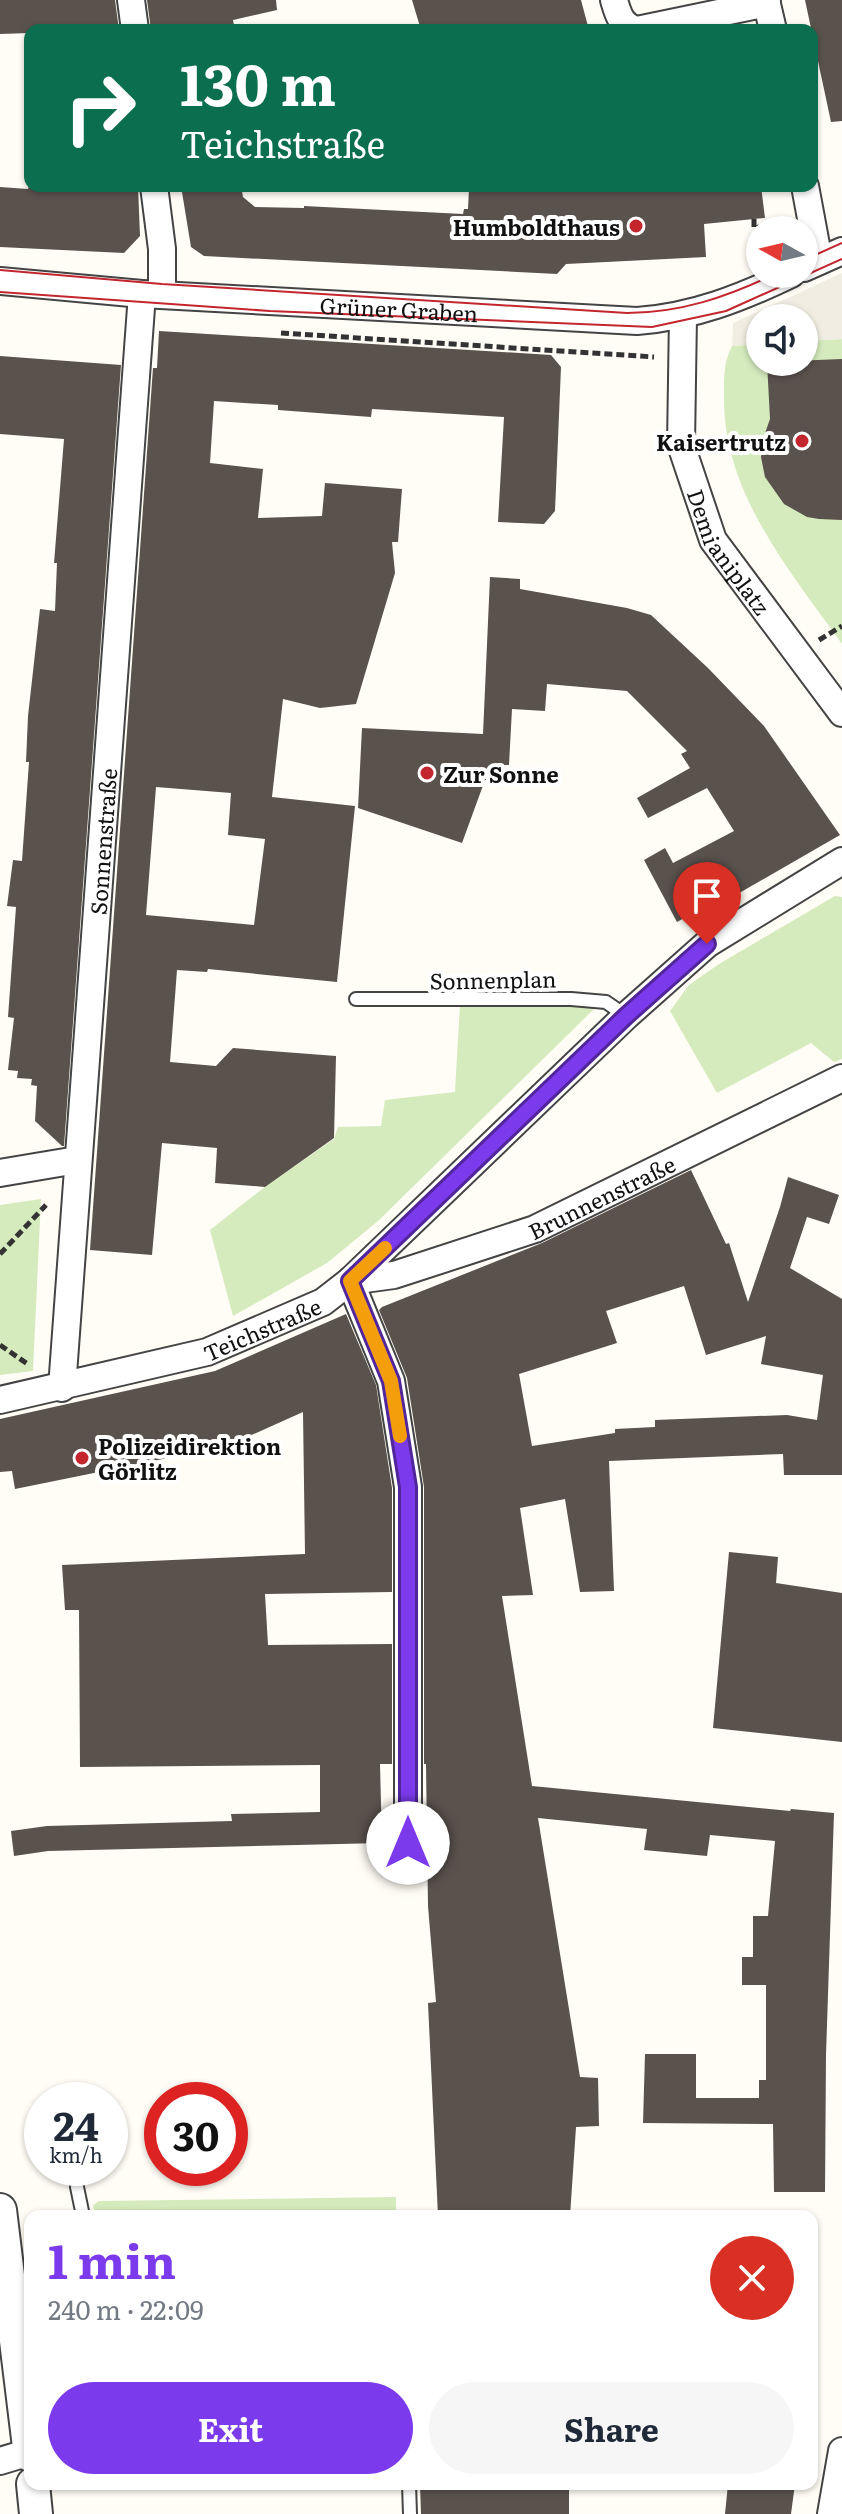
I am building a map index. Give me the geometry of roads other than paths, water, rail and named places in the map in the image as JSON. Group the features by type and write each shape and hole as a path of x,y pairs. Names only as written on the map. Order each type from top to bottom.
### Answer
{"street":[{"path":"131,0 134,24"},
{"path":"614,0 620,19 625,24"},
{"path":"664,24 766,1 772,24"},
{"name":"Sonnenstraße","path":"62,1376 67,1162 152,294 162,249 155,192"},
{"path":"806,192 822,260"},
{"name":"Grüner Graben","path":"0,281 152,294 637,321 683,315 729,302 760,288"},
{"name":"Demianiplatz","path":"683,315 681,445 713,540 842,713"},
{"name":"Teichstraße","path":"0,1400 62,1376 207,1352 323,1302 350,1281 626,1016 707,944 842,861"},
{"name":"Brunnenstraße","path":"350,1281 394,1275 535,1229 842,1078"},
{"path":"0,1173 67,1162"},
{"path":"350,1281 391,1381 408,1487 408,1843"},
{"path":"0,2210 24,2404"},
{"path":"831,2514 842,2451"},
{"path":"0,2461 24,2455"},
{"path":"34,2490 36,2514"}],"lane":[{"name":"Sonnenplan","path":"356,999 571,999 606,1002 626,1016"},
{"path":"77,2187 82,2210"},
{"path":"409,2490 410,2514"}],"tram line":[{"path":"818,254 842,243"},
{"path":"0,292 270,311 652,327 726,311 842,259"},
{"path":"0,270 162,284 627,313 684,307 746,287"}],"place":[{"name":"Humboldthaus","path":"636,226"},
{"name":"Kaisertrutz","path":"802,441"},
{"name":"Zur Sonne","path":"427,773"},
{"name":"Polizeidirektion Görlitz","path":"82,1458"}]}
